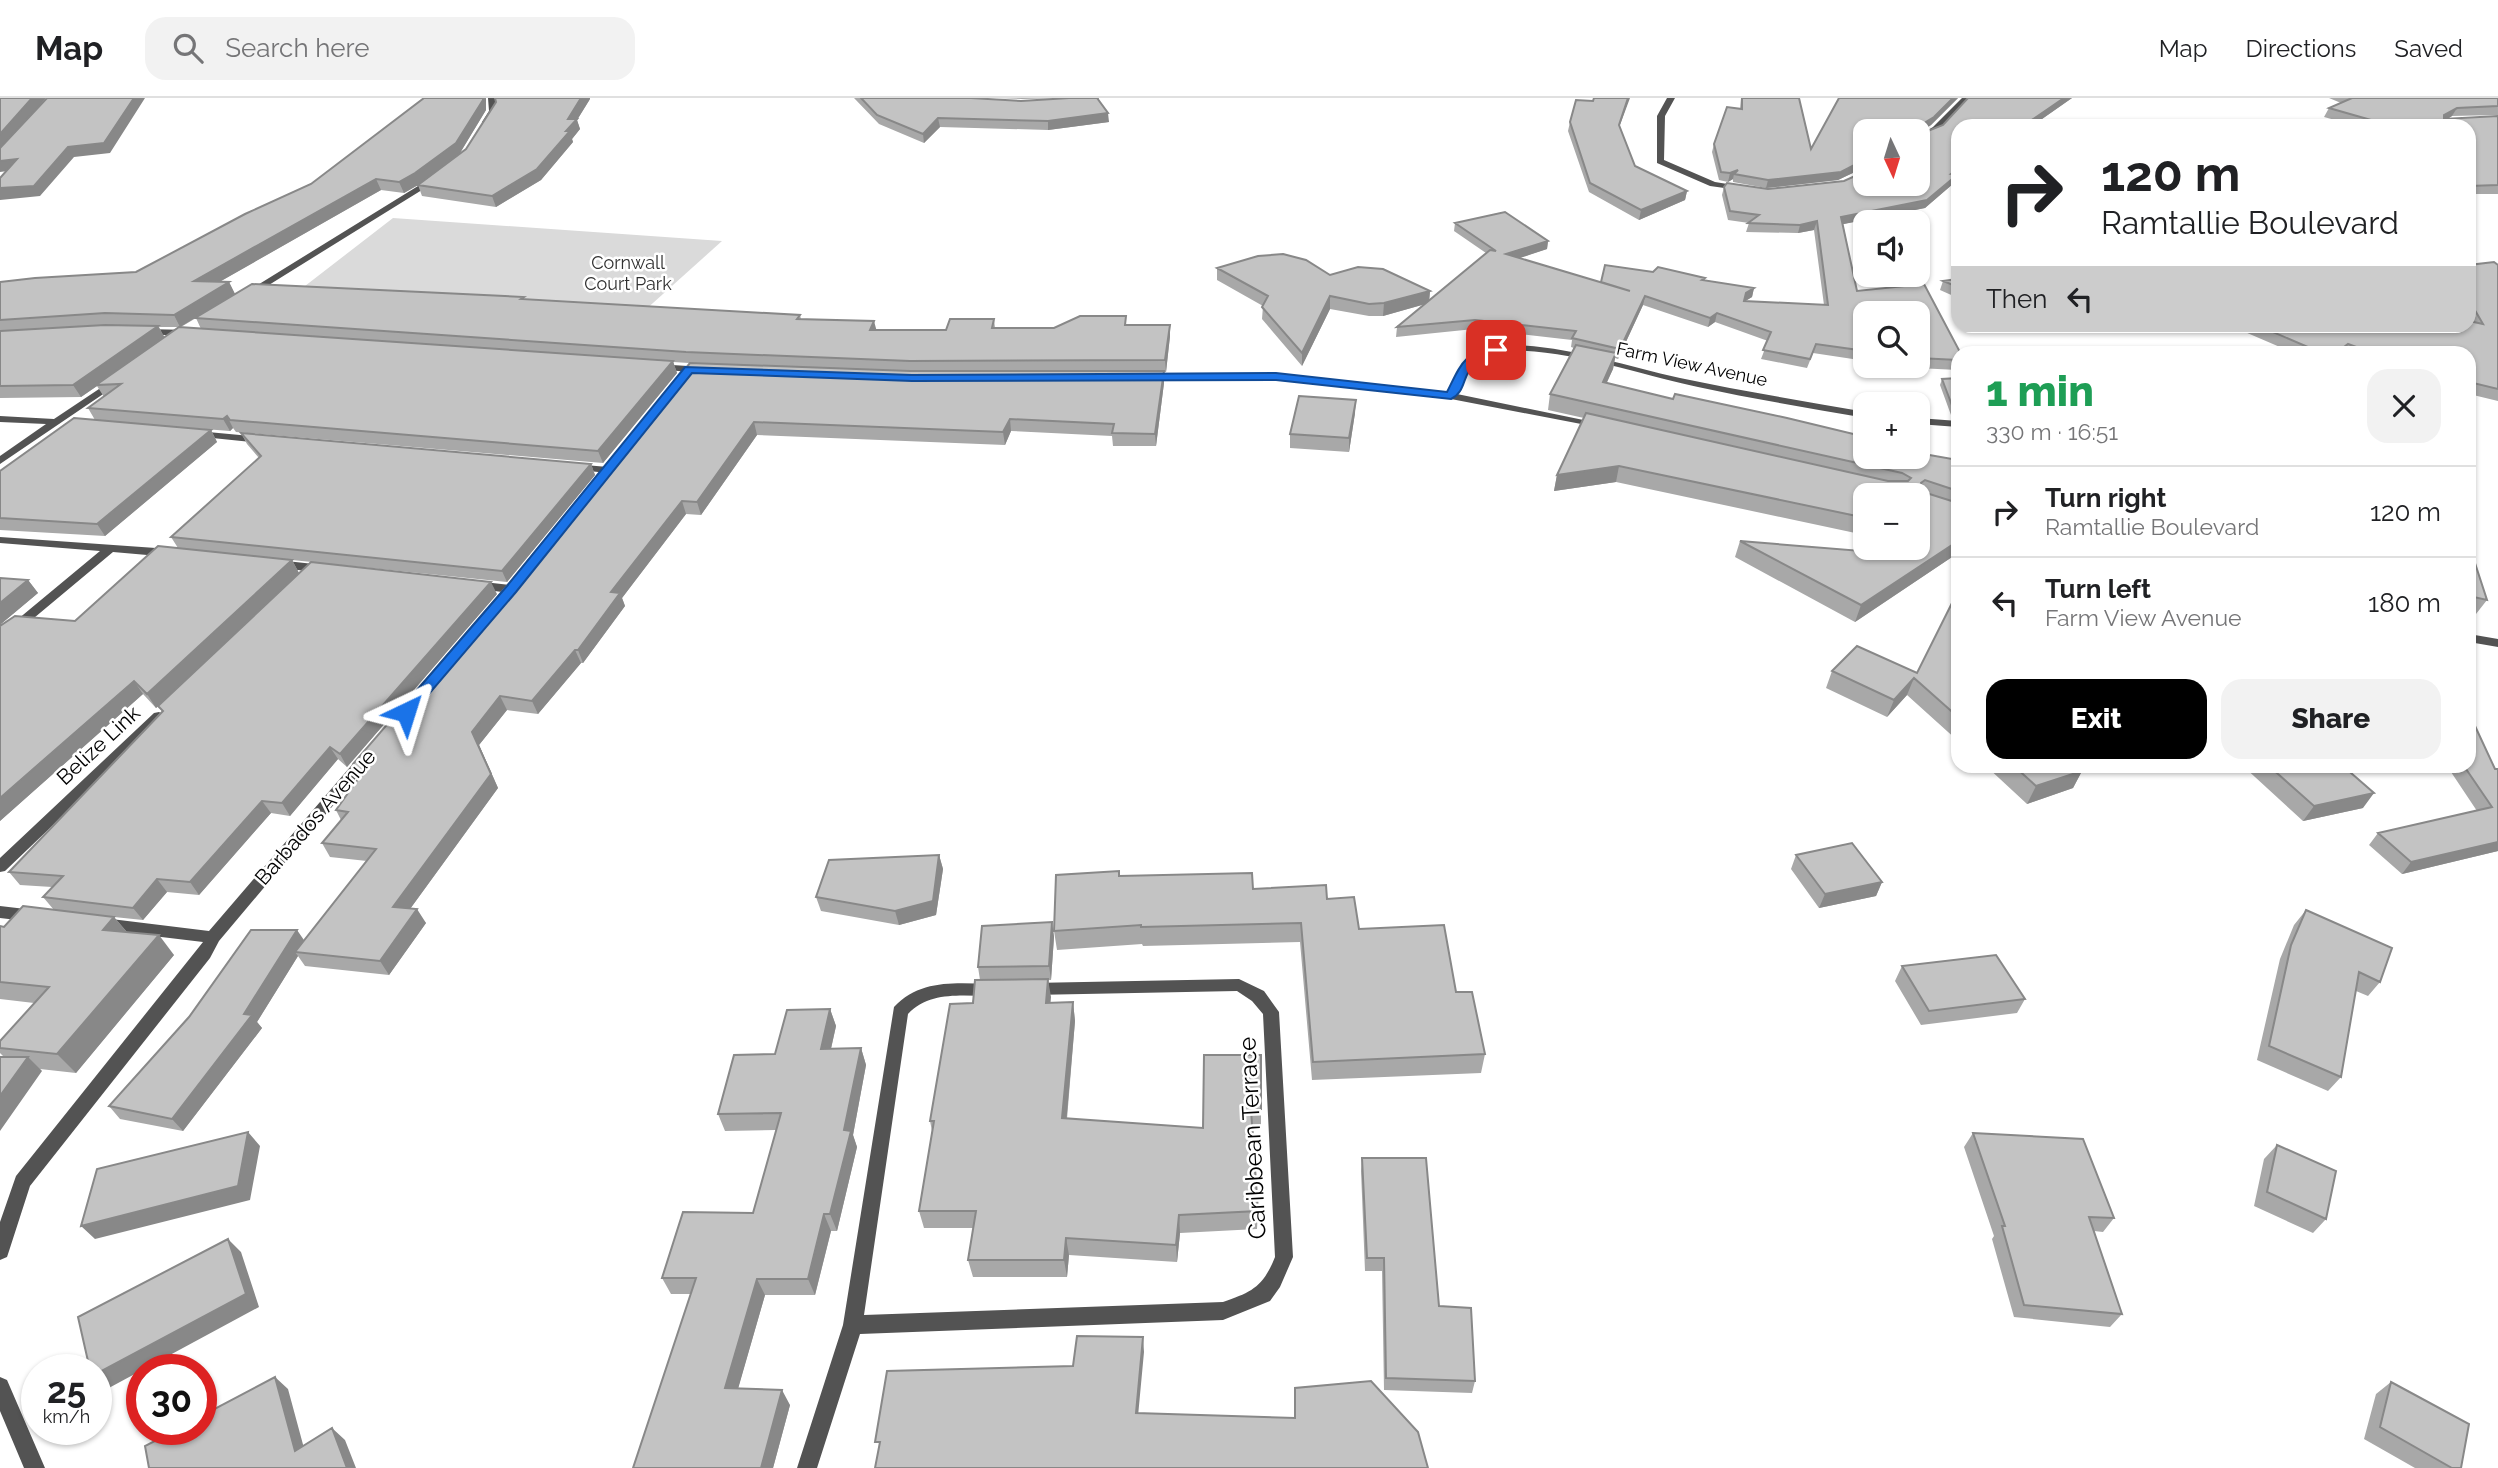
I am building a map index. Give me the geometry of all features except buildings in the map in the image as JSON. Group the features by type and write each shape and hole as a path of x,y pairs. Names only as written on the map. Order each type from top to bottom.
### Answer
{"street":[{"path":"479,133 494,111 492,98"},
{"path":"1671,98 1661,116 1660,161 1713,184 1753,191"},
{"path":"1930,132 1966,98"},
{"path":"239,299 424,188 444,172"},
{"path":"136,331 195,330"},
{"path":"162,348 183,332"},
{"name":"Farm View Avenue","path":"1451,396 1467,363 1481,353 1511,348 1554,352 1681,381 1853,413"},
{"path":"648,366 685,374 717,370"},
{"path":"1136,376 1276,377 1451,396 1613,430"},
{"path":"0,461 120,377"},
{"path":"0,419 71,423"},
{"path":"1930,422 1951,423"},
{"path":"181,433 278,441"},
{"path":"567,467 608,471"},
{"path":"0,540 180,554"},
{"path":"0,640 112,547"},
{"path":"261,562 310,572 342,571"},
{"path":"459,583 511,589"},
{"path":"2476,639 2498,643"},
{"name":"Belize Link","path":"0,867 167,708"},
{"name":"Barbados Avenue","path":"0,1251 22,1182 204,954 213,937 376,747"},
{"path":"0,912 53,918"},
{"path":"93,923 213,937"},
{"name":"Caribbean Terrace","path":"807,1468 853,1325 900,1012 908,1001 927,991 1238,985 1258,996 1271,1012 1284,1257 1274,1285 1255,1300 1223,1311 853,1325"},
{"path":"0,1387 35,1468"}],"green space":[{"name":"Cornwall Court Park","path":"393,218 722,241 643,312 305,286"}],"route":[{"path":"406,712 512,589 689,369 912,378 1276,377 1451,396 1467,363 1481,353 1496,350"}]}
